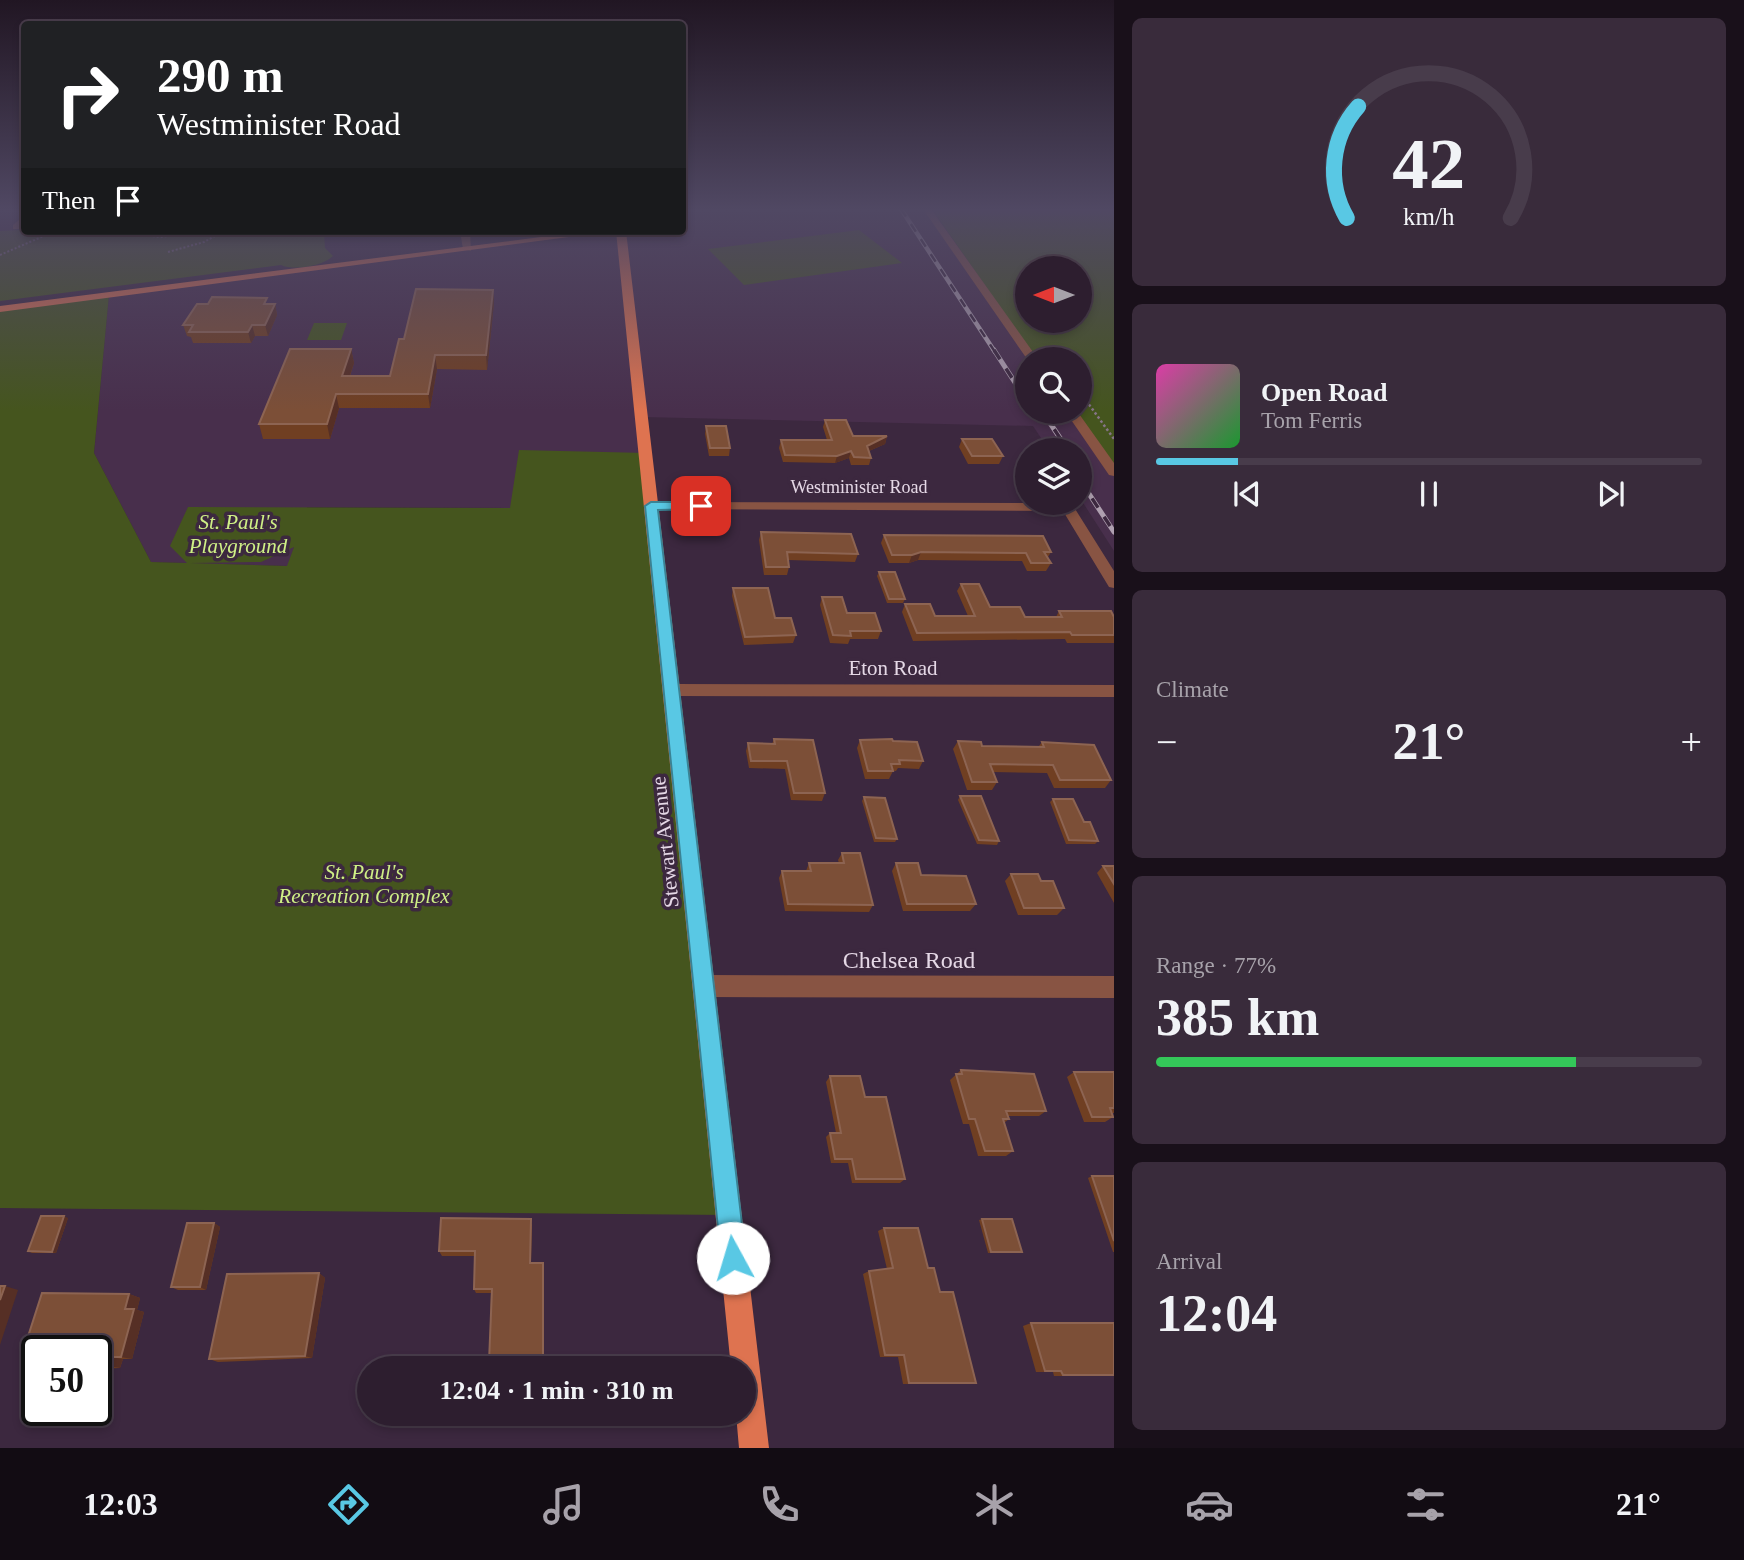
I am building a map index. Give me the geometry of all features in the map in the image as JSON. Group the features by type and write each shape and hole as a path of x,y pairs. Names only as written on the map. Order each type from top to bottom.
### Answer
{"main road":[{"path":"0,309 253,277"},
{"name":"Stewart Avenue","path":"626,277 754,1448"}],"street":[{"path":"975,277 1025,347"},
{"path":"1080,424 1114,472"},
{"name":"Westminister Road","path":"651,506 1067,507 1114,583"},
{"name":"Eton Road","path":"672,690 1114,691"},
{"name":"Chelsea Road","path":"704,986 1114,987"}],"path":[{"path":"1092,409 1114,439"}],"shaded area":[{"path":"253,277 973,277 1024,347 1015,347 1015,424 1081,424 1091,438 1041,438 1033,426 642,417 646,453 510,508 307,507 288,566 151,562 94,453 109,295"},
{"path":"1092,440 1114,472 1114,551 1091,515"}],"green space":[{"path":"0,277 191,277 0,301"},
{"path":"736,277 805,277 744,285"},
{"path":"979,277 1015,277 1015,329"},
{"path":"1092,277 1114,277 1114,472 1081,424 1092,424 1092,347 1028,347 1018,333 1092,333"},
{"name":"St. Paul's Recreation Complex","path":"109,295 94,453 151,562 187,563 170,546 188,507 510,508 519,450 646,453 729,1215 0,1208 0,309","holes":["294,547 287,566 190,563 261,562"]},
{"path":"314,323 347,323 341,340 307,340"}],"building":[{"path":"416,289 493,290 486,355 435,355 428,394 336,394 327,424 259,424 290,349 351,349 342,376 390,376 399,339 404,339"},
{"path":"212,297 267,298 264,304 275,304 265,325 252,325 248,332 189,332 193,325 183,325 197,304 208,304"},
{"path":"825,420 846,420 853,436 887,436 867,446 871,458 854,457 851,451 837,456 785,455 781,440 832,440"},
{"path":"706,426 726,426 730,448 710,448"},
{"path":"962,439 992,439 1003,456 972,456"},
{"path":"761,532 851,534 858,554 787,552 789,567 766,567"},
{"path":"884,535 1043,536 1051,552 1044,552 1051,563 1031,563 1026,553 921,552 892,555"},
{"path":"879,572 895,572 905,599 889,599"},
{"path":"961,584 979,584 990,607 1020,607 1025,617 1062,617 1059,611 1111,611 1114,617 1114,635 1072,635 1070,632 917,633 905,604 930,604 935,616 975,616"},
{"path":"733,588 768,588 775,618 791,618 796,635 745,637"},
{"path":"822,597 842,597 847,613 875,613 881,631 850,631 851,636 833,635"},
{"path":"774,739 813,740 825,793 794,793 787,761 751,761 748,743 775,744"},
{"path":"892,739 917,742 923,761 899,760 900,764 891,764 893,771 868,771 860,740"},
{"path":"958,741 981,742 982,746 1044,747 1042,742 1094,745 1111,780 1060,780 1053,765 990,764 997,782 972,782"},
{"path":"960,796 981,796 999,841 979,840"},
{"path":"864,797 885,798 897,839 876,838"},
{"path":"1053,799 1073,799 1084,822 1090,822 1098,841 1069,840"},
{"path":"842,853 860,853 873,905 788,904 782,871 811,871 809,863 844,863"},
{"path":"896,863 918,863 921,875 966,876 976,904 907,904"},
{"path":"1103,866 1114,866 1114,884"},
{"path":"1011,874 1038,874 1041,881 1053,881 1064,908 1024,908"},
{"path":"961,1070 1034,1074 1046,1111 1006,1111 1009,1119 1003,1119 1013,1151 985,1151 975,1119 969,1119 956,1074 962,1074"},
{"path":"1074,1072 1114,1072 1114,1108 1110,1108 1113,1117 1092,1117"},
{"path":"830,1076 860,1076 865,1097 886,1097 905,1179 856,1179 852,1159 835,1159 830,1133 841,1133"},
{"path":"1092,1176 1114,1176 1114,1241"},
{"path":"41,1216 64,1216 52,1252 28,1251"},
{"path":"441,1218 531,1219 530,1263 543,1263 543,1356 489,1356 492,1289 474,1289 475,1251 439,1251"},
{"path":"982,1219 1012,1219 1022,1252 991,1252"},
{"path":"187,1223 214,1223 200,1287 171,1287"},
{"path":"884,1228 918,1228 928,1268 934,1268 940,1292 953,1292 976,1383 909,1383 904,1355 885,1355 869,1271 893,1268"},
{"path":"319,1273 305,1356 209,1359 227,1274"},
{"path":"0,1286 5,1286 0,1300"},
{"path":"42,1293 129,1294 125,1309 134,1309 121,1357 112,1357 112,1335 29,1335"},
{"path":"1031,1323 1114,1323 1114,1375 1063,1375 1061,1371 1045,1371"}],"railway":[{"path":"945,277 995,352"},
{"path":"994,350 1015,382"},
{"path":"1051,424 1060,438"},
{"path":"1092,498 1114,532"}],"route":[{"path":"701,506 651,506 733,1258"}],"park label":[{"name":"St. Paul's Playground","path":"238,534"}]}
